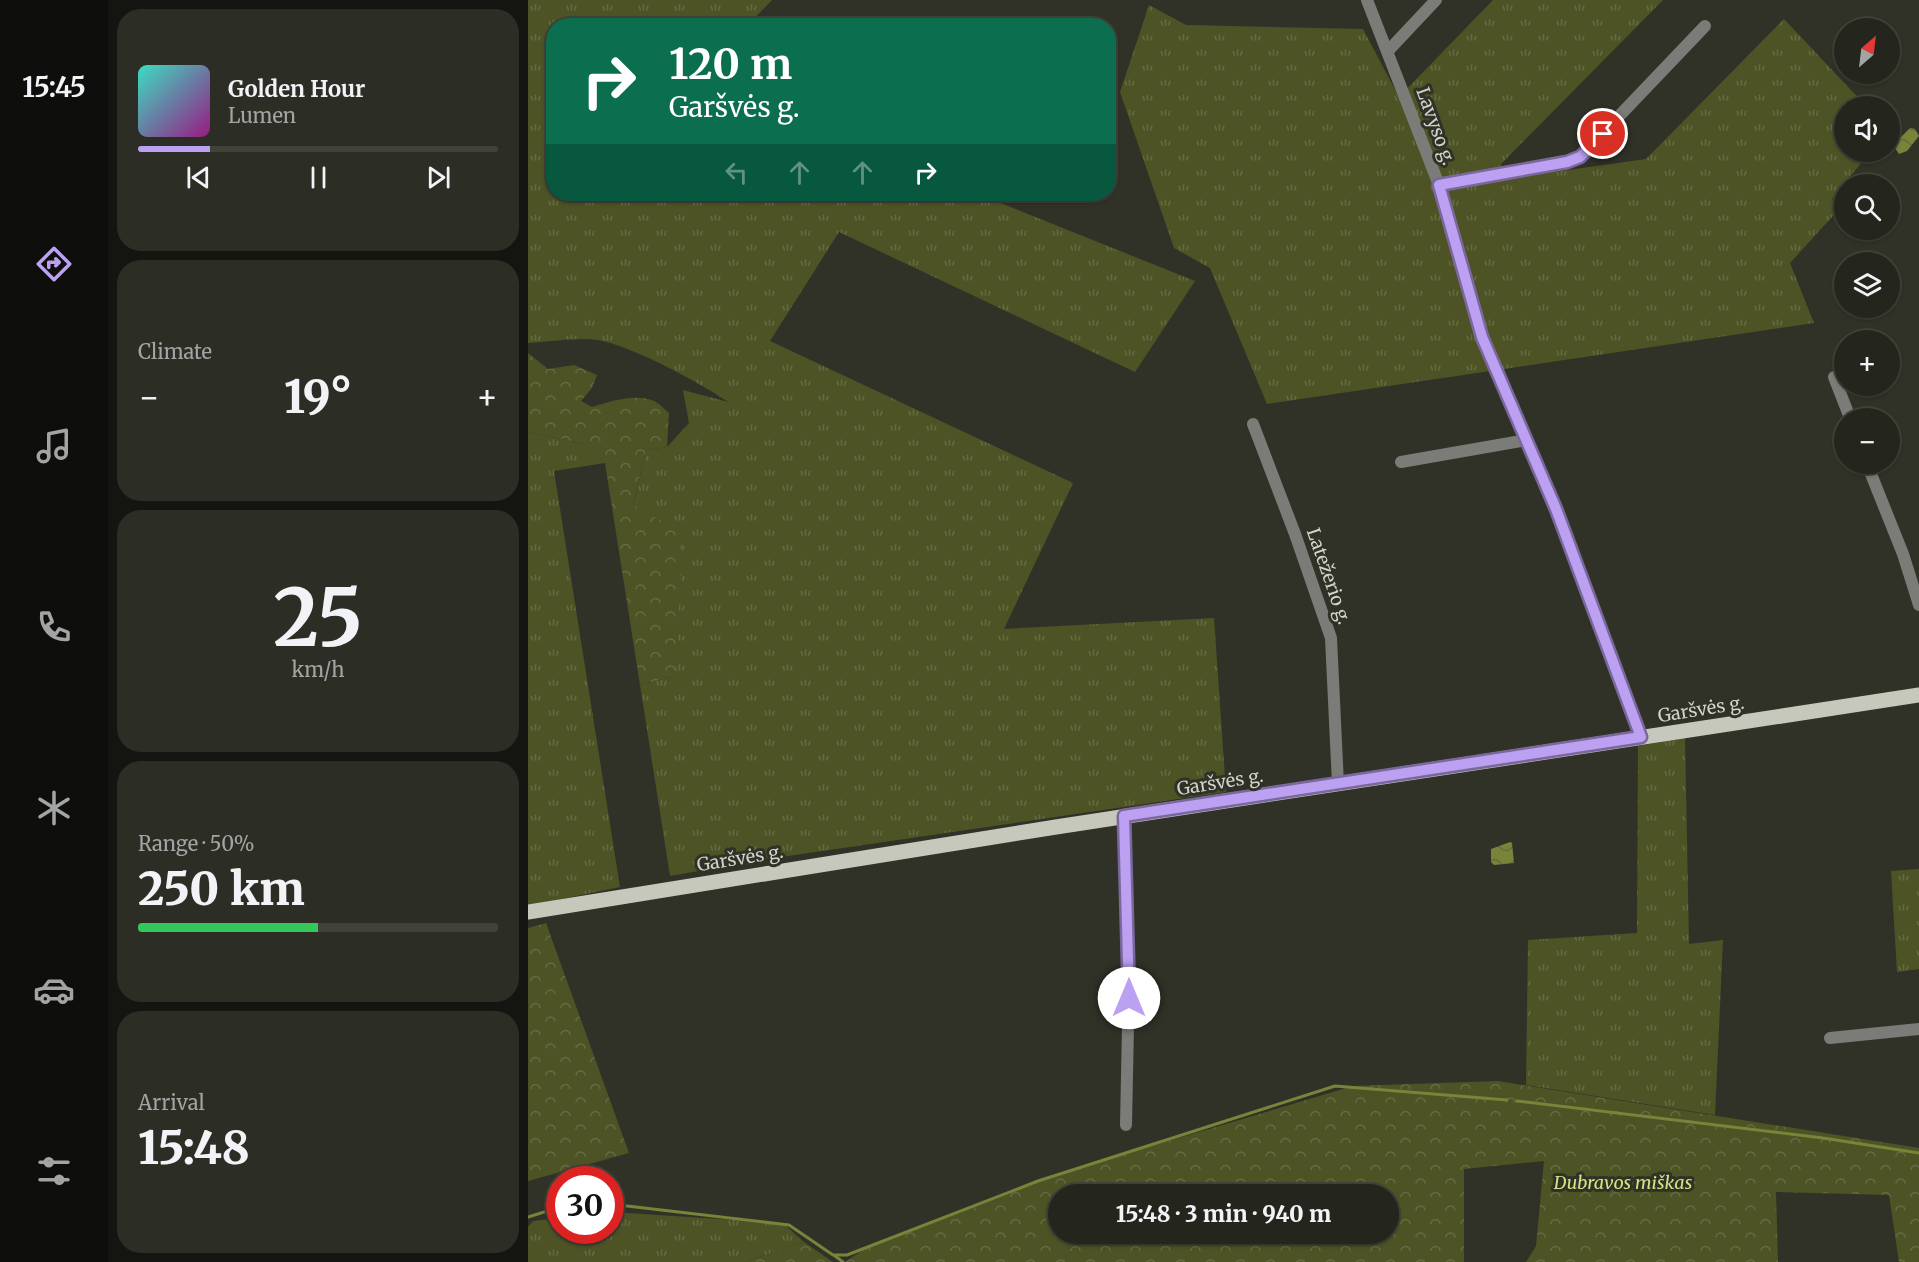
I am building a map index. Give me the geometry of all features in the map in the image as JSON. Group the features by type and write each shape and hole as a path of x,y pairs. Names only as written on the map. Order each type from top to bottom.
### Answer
{"main road":[{"name":"Garšvės g.","path":"528,912 1124,816 1919,695"}],"street":[{"name":"Lavyso g.","path":"1367,0 1439,185 1482,337 1527,440 1641,737"},
{"path":"1388,51 1436,0"},
{"path":"1439,185 1567,162 1580,157 1705,26"},
{"name":"Latežerio g.","path":"1252,424 1295,534 1331,638 1338,784"},
{"path":"1401,462 1527,440"},
{"path":"1872,474 1903,554 1919,605"},
{"path":"1124,816 1129,977 1126,1125"},
{"path":"1830,1038 1919,1029"}],"green space":[{"path":"528,0 772,0 755,18 546,18 546,201 995,201 1195,281 1135,372 839,232 770,341 1073,483 1004,629 1214,618 1226,792 761,860 670,876 640,685 675,676 670,526 633,506 646,450 667,447 689,423 683,390 728,402 665,366 629,349 598,340 528,343"},
{"path":"1493,0 1663,0 1501,164 1504,179 1646,159 1784,19 1834,72 1834,84 1845,84 1857,96 1834,96 1834,162 1862,162 1852,174 1834,174 1832,199 1834,215 1790,263 1814,323 1267,404 1210,268 1174,248 1120,92 1149,5 1186,25 1363,29 1399,97"},
{"path":"528,353 548,369 574,365 597,375 592,388 581,401 592,407 622,399 639,398 656,402 669,413 667,447 646,450 633,505 670,526 683,541 675,676 640,685 605,463 584,444 528,432"},
{"path":"528,432 584,444 605,463 554,471 620,887 528,906"},
{"path":"1685,738 1689,944 1723,940 1715,1115 1526,1085 1528,940 1637,933 1638,746"},
{"path":"1919,869 1919,969 1897,972 1891,871"},
{"path":"546,923 629,1153 582,1166 546,1166 546,1176 528,1181 528,928"},
{"name":"Dubravos miškas","path":"1498,1081 1919,1148 1919,1262 1899,1262 1889,1195 1776,1192 1778,1262 1526,1262 1536,1246 1544,1161 1464,1169 1464,1262 845,1262 863,1250 1061,1173 1353,1086"},
{"path":"624,1213 783,1223 804,1242 745,1262 528,1262 528,1227 533,1221 546,1220 546,1244 624,1244"},
{"path":"804,1242 833,1262 745,1262"}],"water":[{"path":"1910,128 1915,129 1919,136 1907,151 1900,154 1900,138"},
{"path":"1510,842 1514,863 1494,865 1491,862 1491,849"}],"waterway":[{"path":"624,1206 789,1225 833,1255 847,1255 1038,1181 1335,1086 1507,1100"},
{"path":"1517,1101 1823,1138 1919,1153"},
{"path":"528,1217 546,1211"},
{"path":"835,1256 843,1262"}],"route":[{"path":"1129,998 1124,816 1641,737 1556,509 1482,337 1439,185 1567,162 1580,157 1603,134"}]}
